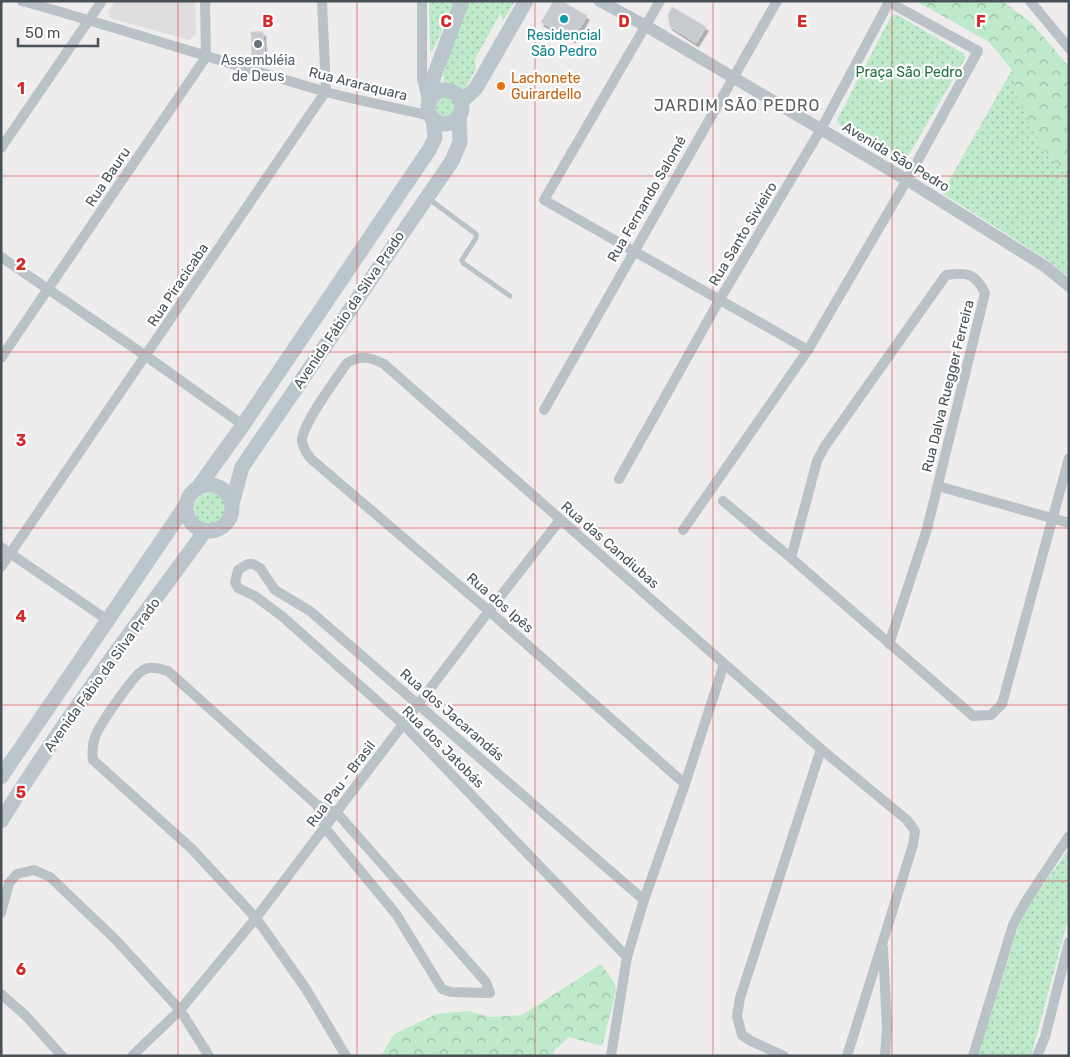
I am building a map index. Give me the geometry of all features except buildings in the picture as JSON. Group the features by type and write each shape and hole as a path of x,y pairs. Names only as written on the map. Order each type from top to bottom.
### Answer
{"main road":[{"name":"Avenida Fábio da Silva Prado","path":"197,489 243,425 430,150 435,138 430,110 434,76 462,1"},
{"path":"460,108 454,93 449,91 438,92 430,110 437,122 447,124 452,122 460,108 476,88 526,1"},
{"name":"Avenida Fábio da Silva Prado","path":"232,504 242,467 452,161 460,142 460,108"},
{"path":"207,486 219,488 229,497 232,504 232,512 226,525 220,529 205,531 198,529 189,520 186,505 190,496 197,489 207,486"},
{"name":"Avenida Fábio da Silva Prado","path":"1,777 109,621 186,505"},
{"name":"Avenida Fábio da Silva Prado","path":"1,821 21,788 101,674 205,531"}],"street":[{"name":"Rua Araraquara","path":"22,1 326,92 430,110"},
{"path":"1,148 102,1"},
{"path":"205,1 206,57"},
{"path":"322,1 326,92"},
{"path":"422,1 422,78 430,110"},
{"name":"Avenida São Pedro","path":"600,1 646,26 907,180 1046,267 1069,286"},
{"path":"660,1 544,200 808,350"},
{"name":"Rua Fernando Salomé","path":"544,410 776,1"},
{"path":"1030,1 1069,48"},
{"path":"683,530 808,350 907,180 978,51 888,2"},
{"name":"Rua Santo Sivieiro","path":"619,480 720,299 821,129 888,2"},
{"name":"Rua Bauru","path":"1,358 206,57"},
{"name":"Rua Piracicaba","path":"1,567 326,92"},
{"path":"1,257 243,425"},
{"name":"Rua Dalva Ruegger Ferreira","path":"791,558 817,461 825,446 946,275 964,272 979,281 985,293 938,486 927,529 889,644"},
{"name":"Rua das Candiubas","path":"302,440 308,424 347,363 356,358 367,357 384,364 821,749 907,820 915,831 913,845 882,942"},
{"name":"Rua dos Ipês","path":"302,440 304,449 310,458 685,784"},
{"path":"723,501 973,716 991,715 1002,704 1069,458"},
{"path":"938,486 1069,523"},
{"name":"Rua Pau - Brasil","path":"132,1056 180,1010 256,918 488,611 560,520"},
{"path":"1,547 109,621"},
{"name":"Rua dos Jacarandás","path":"238,570 248,564 253,564 260,568 275,590 310,611 644,900"},
{"name":"Rua dos Jatobás","path":"238,570 235,582 238,588 255,596 283,617 403,724 627,957"},
{"path":"612,1056 627,957 644,900 685,784 724,664"},
{"path":"317,805 325,828 396,914 442,989 451,992 490,993 486,982 337,813 317,805 168,671 152,667 142,671 130,684 96,734 92,747 93,760 192,849 256,918 306,989 346,1056"},
{"path":"784,1056 742,1035 737,1016 740,998 821,749"},
{"path":"973,1056 1014,925 1026,901 1069,836"},
{"path":"1,913 9,883 17,874 34,870 50,877 116,940 180,1010 209,1056"},
{"path":"846,1056 882,942"},
{"path":"882,942 887,1028 885,1056"},
{"path":"1037,1056 1045,1037 1069,942"},
{"path":"1,994 25,1016 62,1056"}],"lane":[{"path":"426,198 476,234 476,238 464,255 462,263 510,296"}],"shaded area":[{"path":"115,1 195,1 196,34 189,40 110,18 108,12"}],"green space":[{"path":"429,1 454,2 433,51 430,51"},
{"path":"470,1 515,1 503,21 500,14 475,59 476,69 463,91 444,86 444,76 451,42"},
{"path":"916,1 1002,1 1029,21 1048,42 1069,67 1069,177 1048,155 1033,131 1019,101 1012,70 989,42"},
{"name":"Praça São Pedro","path":"896,14 964,54 966,57 907,158 901,159 840,125 837,120 891,16"},
{"path":"1012,70 1019,101 1048,155 1069,177 1069,277 1049,261 942,193"},
{"path":"445,96 453,99 456,107 453,115 445,118 437,115 434,107 437,99"},
{"path":"210,493 216,494 221,498 225,503 225,515 221,520 216,524 210,525 204,524 199,520 195,515 194,509 195,503 199,498 204,494"},
{"path":"1069,849 1069,916 1031,1056 978,1056 1018,928 1030,903"},
{"path":"601,964 614,982 616,991 602,1046 569,1037 554,1051 553,1056 381,1056 394,1034 437,1014 468,1011 490,1017 522,1015"}],"place":[{"name":"Residencial São Pedro","path":"564,19"},
{"name":"Assembléia de Deus","path":"258,44"},
{"name":"Lachonete Guirardello","path":"501,86"}],"district":[{"name":"JARDIM SÃO PEDRO","path":"737,105"}]}
